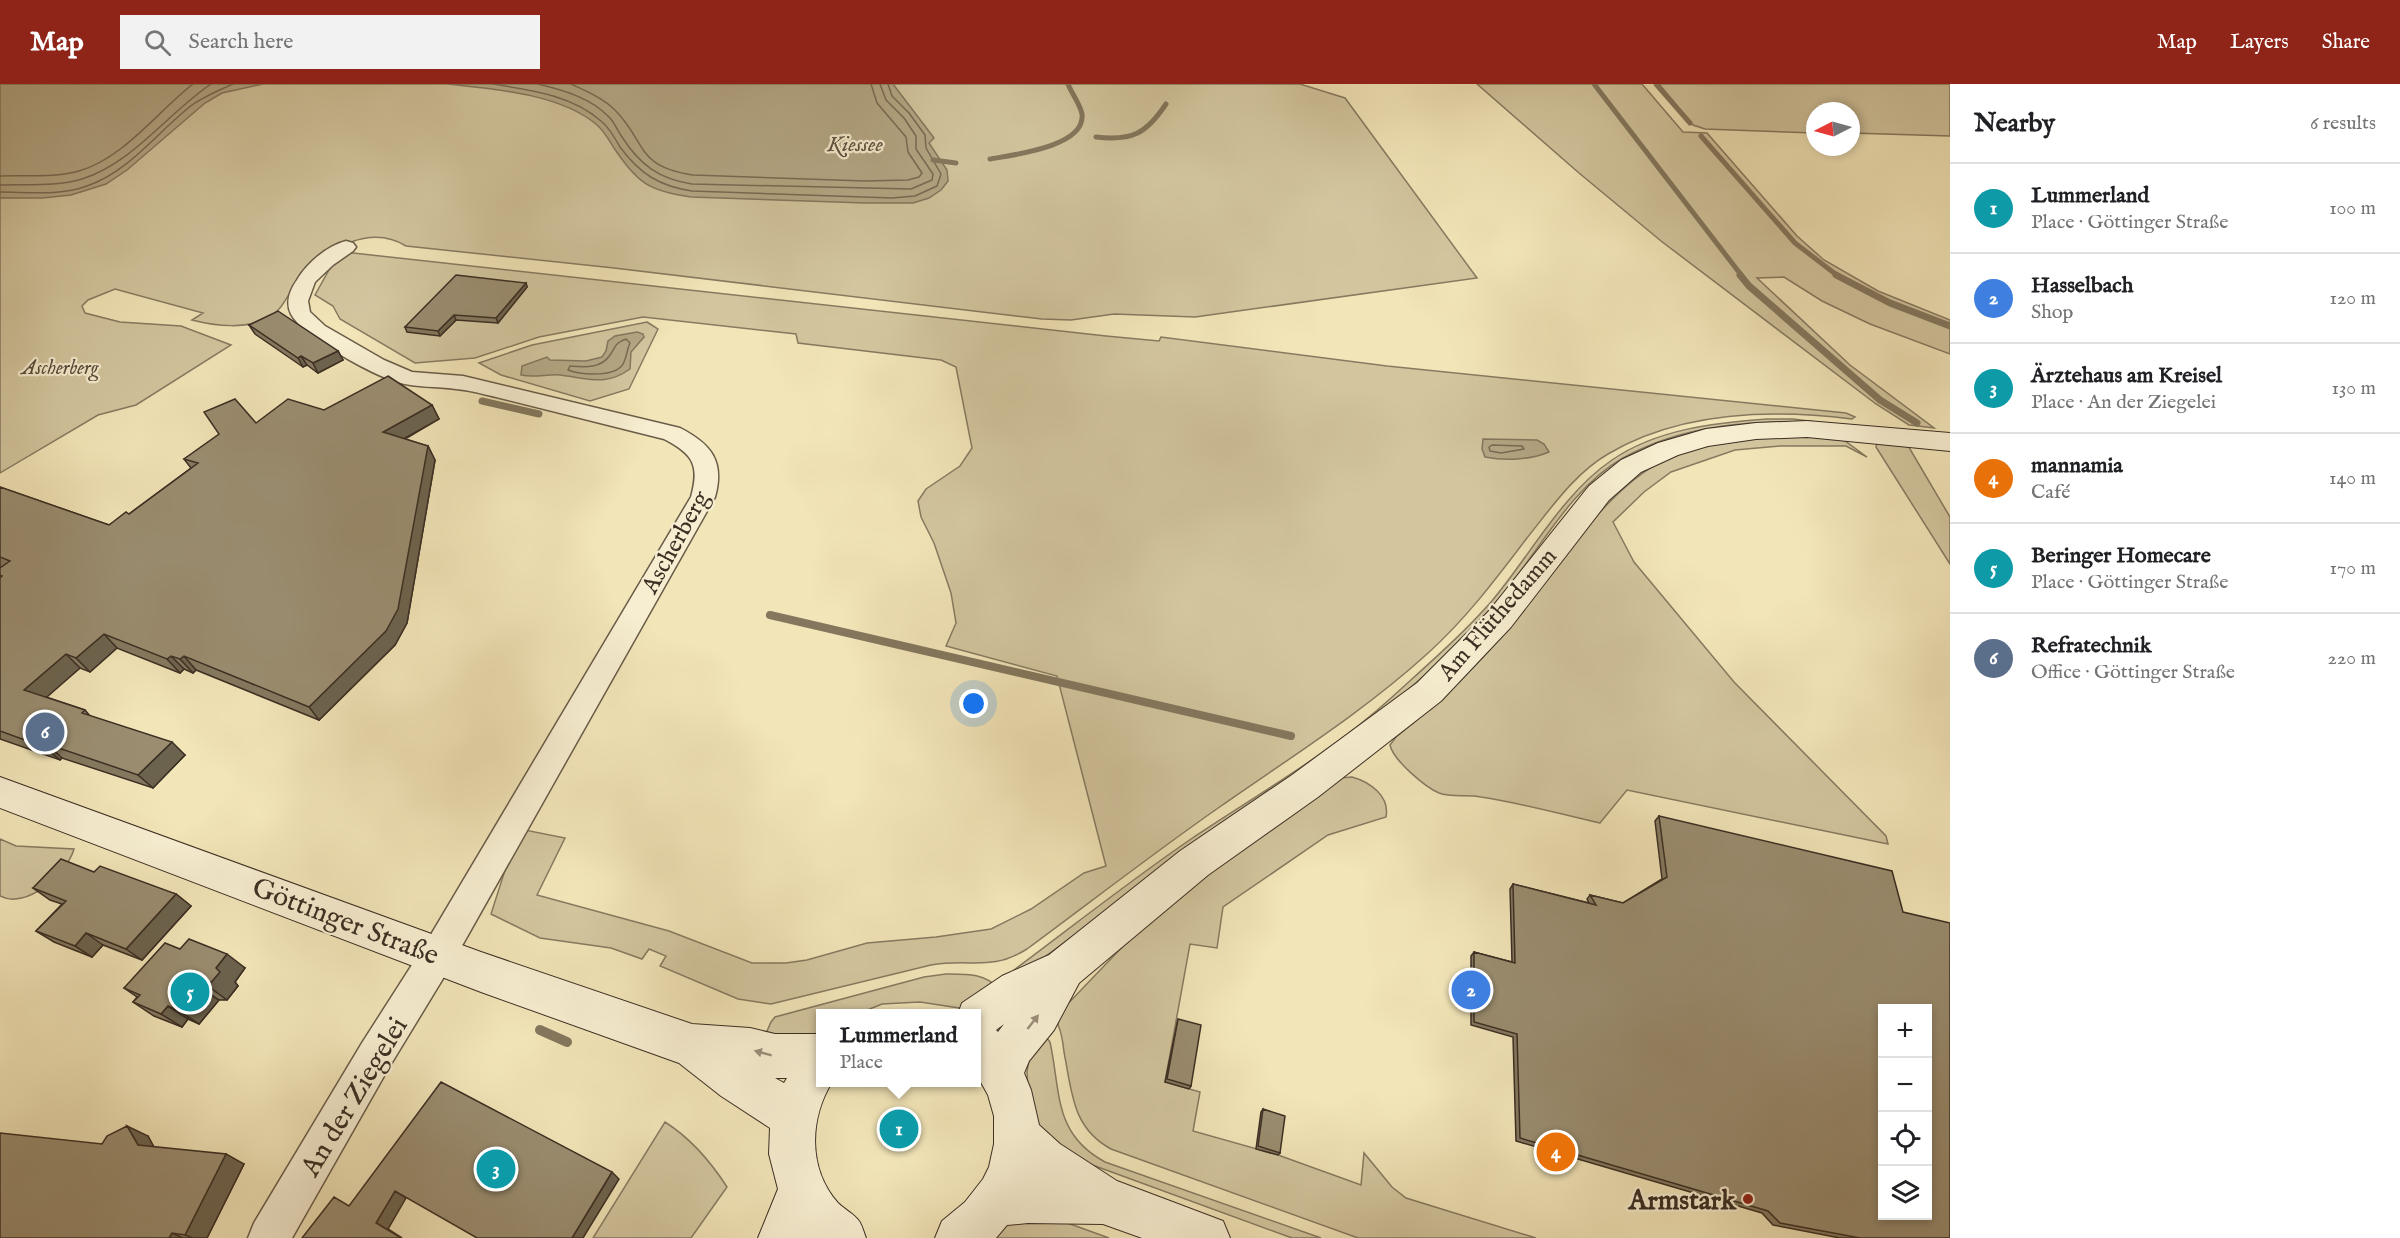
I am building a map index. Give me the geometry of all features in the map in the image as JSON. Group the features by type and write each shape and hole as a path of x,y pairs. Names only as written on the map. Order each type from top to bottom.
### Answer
{"main road":[{"name":"Am Flüthedamm","path":"981,1015 1017,990 1064,969 1194,863 1305,786 1429,692 1500,619 1599,493 1631,466 1687,443 1756,430 1807,429 1950,442"},
{"name":"Göttinger Straße","path":"0,792 438,955 692,1046 750,1050 775,1056 816,1058"},
{"name":"Am Flüthedamm","path":"990,1057 1014,1047 1038,1015 1064,969"},
{"name":"Göttinger Straße","path":"692,1046 793,1118"},
{"path":"959,1238 980,1222 995,1203 1007,1182 1015,1160 1018,1137 1017,1114 990,1057"},
{"name":"Göttinger Straße","path":"816,1065 800,1095 793,1118 791,1143 794,1167 801,1190 813,1211 829,1229 842,1238"},
{"path":"1018,1137 1044,1160 1103,1200 1206,1238"},
{"path":"782,1238 801,1190"},
{"path":"995,1203 1028,1199 1103,1200"}],"street":[{"name":"Ascherberg","path":"346,247 318,266 306,280 298,295 298,309 308,322 333,340 403,377 415,380 459,382 672,434 688,441 699,451 706,463 708,482 703,497 438,955"},
{"name":"An der Ziegelei","path":"269,1238 363,1076 438,955"}],"green space":[{"path":"0,84 1300,84 1345,98 1477,278 1195,317 1114,314 1071,320 1042,319 614,268 406,246 379,237 365,238 338,248 314,264 303,274 275,313 251,324 221,325 192,320 203,313 115,289 88,300 82,306 85,313 120,322 181,326 231,345 136,405 98,415 0,473"},
{"path":"1477,84 1642,84 1683,132 1707,133 1797,236 1824,260 1878,291 1950,320 1950,354 1870,324 1822,301 1784,277 1757,278 1850,365 1934,428 1909,425 1876,404 1661,241"},
{"path":"1659,84 1950,84 1950,136 1860,133 1860,102 1806,102 1806,133 1705,129 1693,125"},
{"path":"344,252 1106,336 1159,341 1161,337 1387,366 1846,413 1855,417 1852,419 1758,414 1696,421 1636,440 1608,454 1574,481 1467,613 1441,641 1403,675 1352,715 1196,823 1027,949 1002,960 931,965 771,1004 738,999 660,966 666,956 649,949 642,959 611,948 540,938 491,914 506,867 525,830 565,838 537,895 669,931 752,963 786,963 807,960 867,943 991,929 1031,909 1084,873 1106,866 1057,676 946,646 956,623 951,593 934,543 921,517 918,501 926,489 960,466 972,448 956,367 941,360 798,343 796,334 643,317 539,337 475,358 415,363 340,319 333,306 315,295 329,270"},
{"path":"647,322 658,329 629,389 590,401 501,375 479,363 532,345"},
{"path":"1767,419 1825,423 1747,423 1696,431 1646,447 1605,470 1573,501 1506,590 1478,623 1447,655 1404,693 1334,747 1211,834 1019,976 1014,970 1191,839 1319,755 1368,718 1442,652 1479,615 1577,490 1612,460 1667,434 1727,423"},
{"path":"1784,435 1841,438 1867,457 1846,446 1780,446 1735,450 1671,472 1644,492 1613,522 1634,562 1734,682 1886,836 1888,844 1627,790 1600,823 1496,799 1439,793 1418,779 1397,758 1390,745 1396,737 1484,656 1527,605 1582,533 1624,488 1646,471 1669,458 1697,448"},
{"path":"1877,441 1907,444 1950,517 1950,564 1876,447"},
{"path":"1352,777 1372,786 1382,796 1386,817 1328,835 1223,907 1217,948 1190,944 1165,1082 1200,1092 1193,1131 1278,1155 1361,1185 1364,1153 1392,1187 1406,1198 1536,1238 1358,1238 1111,1149 1088,1131 1076,1108 1058,1025 1059,1013 1148,920 1223,860 1340,778"},
{"path":"0,839 16,846 74,849 63,869 44,887 22,898 10,899 0,896"},
{"path":"946,974 981,977 999,989 972,1006 959,1008 920,1002 882,1004 870,1009 816,1009 816,1036 764,1038 775,1017 924,977"},
{"path":"1043,1033 1050,1042 1062,1110 1076,1138 1088,1151 1105,1162 1321,1238 1292,1238 1087,1163 1062,1151 1036,1124 1028,1090 1027,1072 1030,1054"},
{"path":"665,1122 699,1151 727,1187 691,1238 593,1238"},
{"path":"1062,1221 1109,1238 986,1238 1008,1223"}],"water":[{"path":"0,84 263,84 222,93 205,103 127,170 106,184 71,195 0,198"},
{"name":"Kiessee","path":"448,84 893,84 934,138 929,143 947,170 948,181 941,190 929,198 913,203 676,195 645,183 630,170 600,127 565,106 527,95"},
{"path":"637,332 643,334 644,337 631,352 630,369 621,375 596,380 560,375 521,375 522,366 547,357 550,360 586,361 602,357 608,341 615,336"},
{"path":"1483,439 1537,440 1544,444 1549,452 1517,459 1485,457 1482,449"}],"building":[{"path":"456,275 526,283 496,318 454,315 438,331 405,327"},
{"path":"278,311 338,351 313,363 301,356 298,358 249,325"},
{"path":"388,376 432,405 383,432 428,446 398,609 386,631 309,707 184,656 180,659 171,656 167,659 104,634 76,658 66,654 24,690 85,710 82,713 172,742 138,775 47,744 44,747 0,731 0,578 2,576 0,568 10,561 0,557 0,487 109,525 126,512 129,514 198,463 184,459 219,434 204,412 235,399 256,423 288,399 324,410"},
{"path":"1659,816 1892,871 1903,912 1950,923 1950,1238 1860,1238 1780,1223 1768,1211 1520,1138 1517,1034 1474,1022 1474,952 1515,963 1513,884 1596,905 1590,895 1623,903 1667,877"},
{"path":"61,859 94,872 100,866 176,894 126,949 86,933 75,946 36,931 66,901 33,888"},
{"path":"189,939 227,954 216,968 220,972 208,986 199,987 179,1011 168,1006 161,1014 133,1002 140,995 124,988 165,943 180,949"},
{"path":"1178,1019 1201,1025 1191,1086 1167,1079"},
{"path":"441,1082 612,1172 572,1238 477,1238 395,1191 376,1223 401,1238 302,1238 334,1197 349,1206"},
{"path":"1263,1109 1285,1116 1280,1153 1258,1146"},
{"path":"127,1126 138,1145 226,1154 185,1235 172,1233 169,1238 0,1238 0,1133 102,1144 107,1136"}],"waterway":[{"path":"990,159 1030,152 1060,142 1072,134 1080,125 1082,114 1068,84"},
{"path":"1594,84 1742,276"},
{"path":"1656,84 1690,123"},
{"path":"1096,137 1119,138 1137,133 1145,129 1166,104"},
{"path":"1701,136 1795,243 1838,276"},
{"path":"933,160 956,163"},
{"path":"1740,275 1749,286 1880,400 1917,423"},
{"path":"1836,275 1890,303 1950,326"},
{"path":"482,401 539,414"},
{"path":"770,615 1291,736"},
{"path":"540,1030 567,1042"}],"place":[{"name":"Refratechnik","path":"45,732"},
{"name":"Hasselbach","path":"1471,990"},
{"name":"Beringer Homecare","path":"190,992"},
{"name":"Lummerland","path":"899,1129"},
{"name":"mannamia","path":"1556,1152"},
{"name":"Ärztehaus am Kreisel","path":"496,1169"},
{"name":"Armstark","path":"1748,1199"}]}
